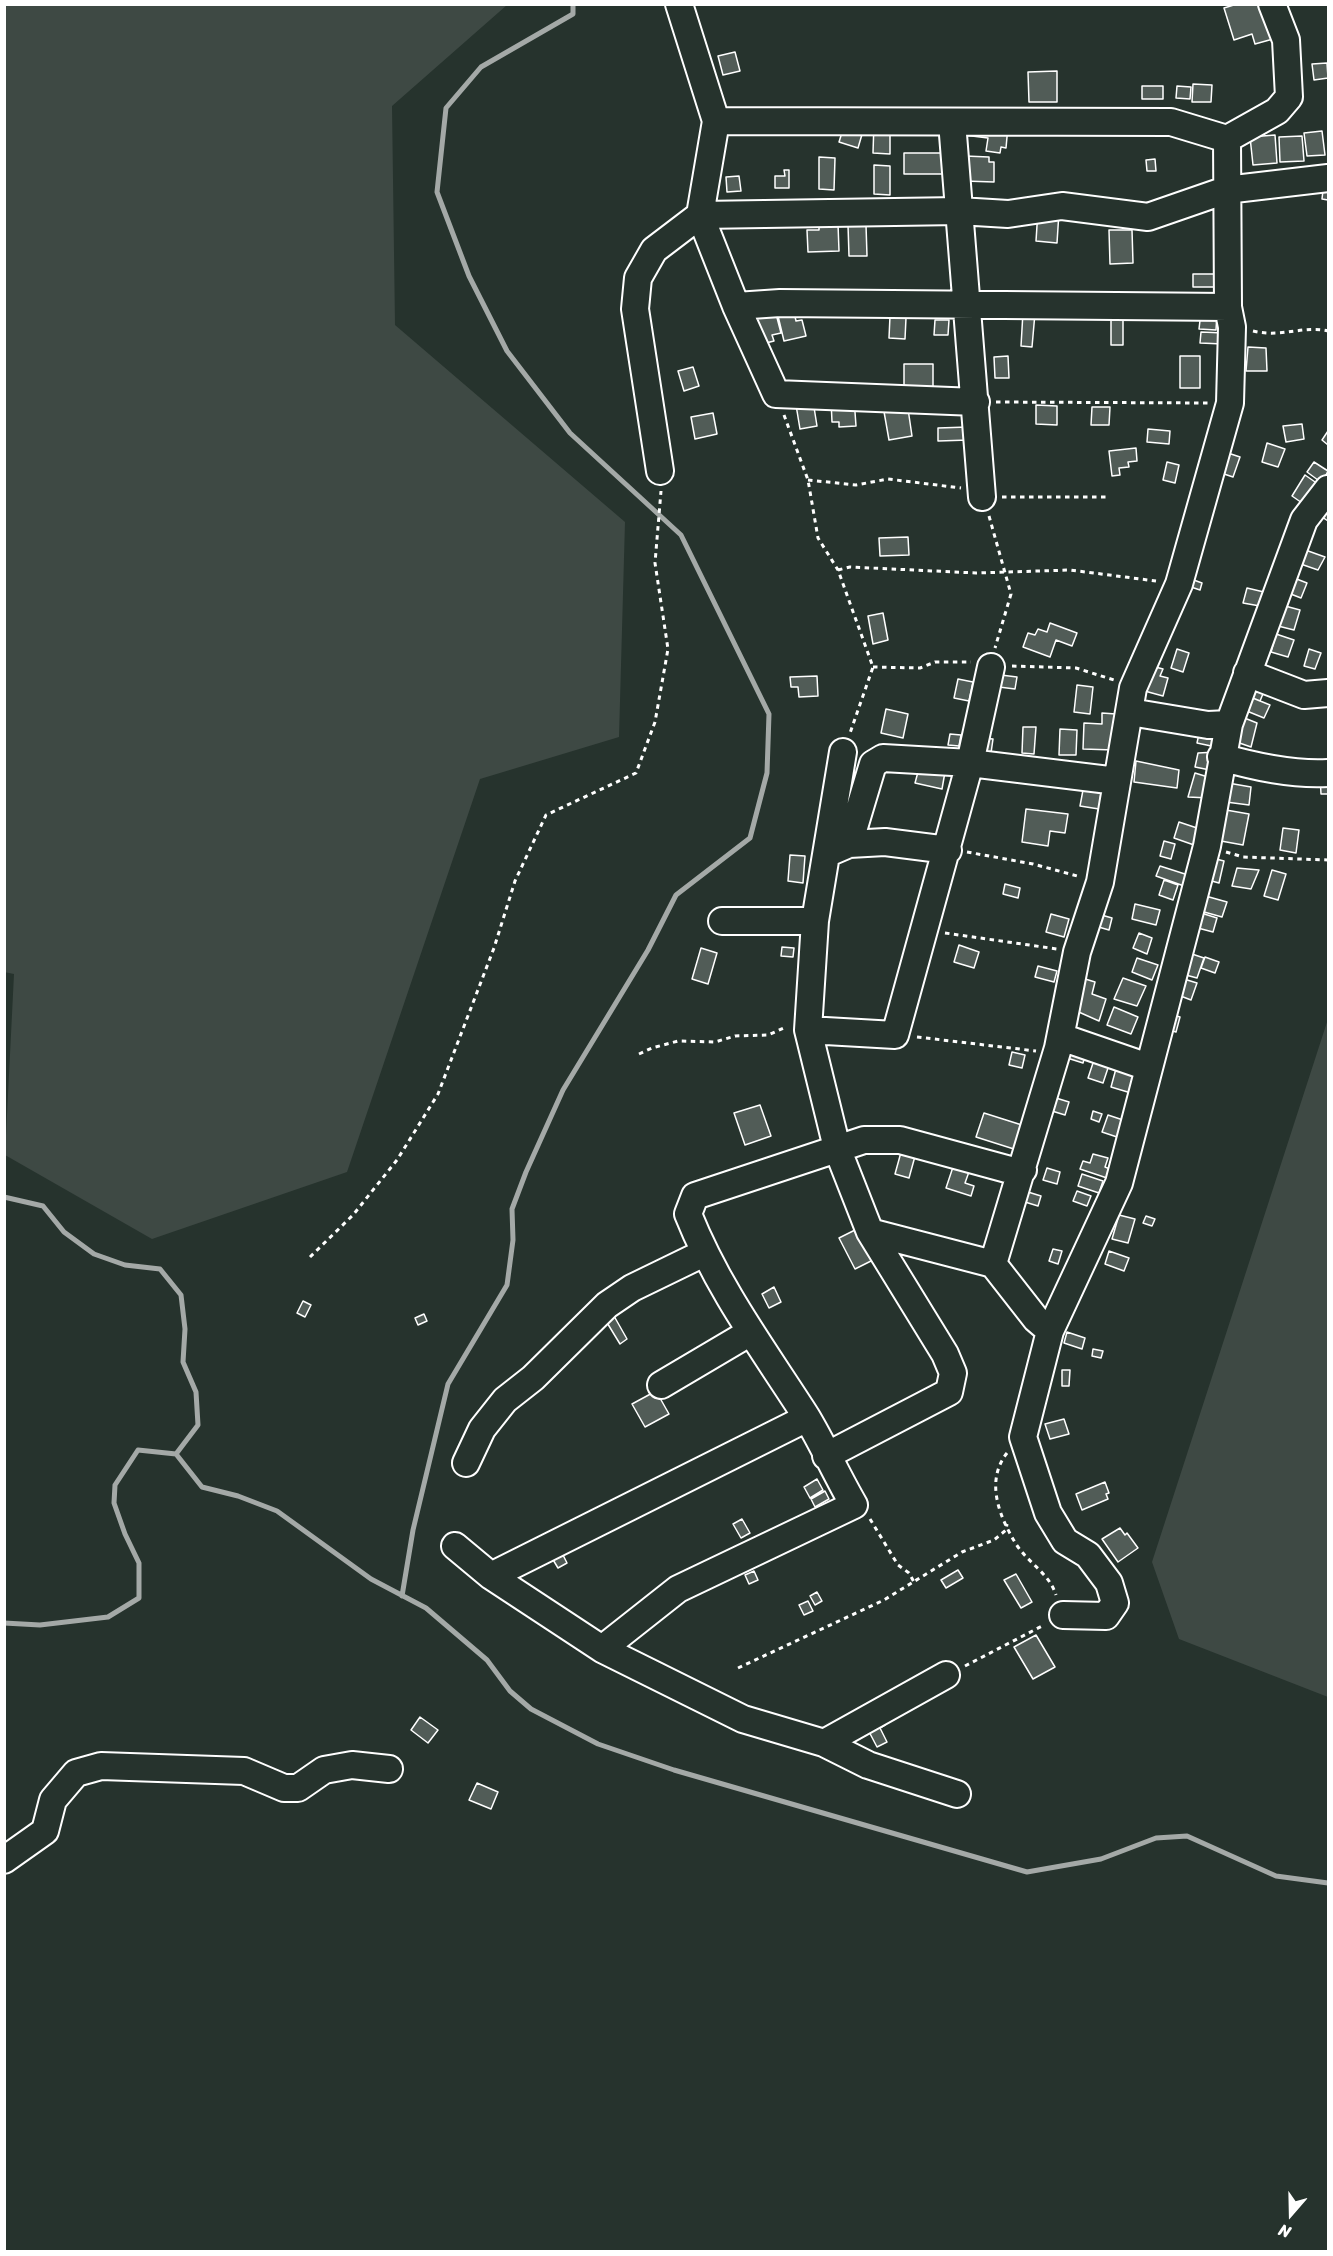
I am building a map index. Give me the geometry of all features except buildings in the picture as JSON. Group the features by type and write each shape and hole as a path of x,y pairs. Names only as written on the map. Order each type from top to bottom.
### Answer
{"street":[{"path":"679,4 716,121 700,215 736,306 776,394 976,402"},
{"path":"716,121 1171,122 1227,140 1277,111 1289,97 1286,40 1272,4"},
{"path":"952,122 982,497"},
{"path":"993,1264 1060,1042 1077,952 1100,882 1131,700 1179,584 1230,403 1227,140"},
{"path":"660,471 635,309 638,278 654,250 700,215 958,211 1008,214 1062,207 1148,217 1226,190 1329,178"},
{"path":"736,306 780,303 968,306 1230,317"},
{"path":"1063,1615 1106,1616 1114,1603 1109,1583 1088,1555 1065,1540 1048,1513 1023,1437 1050,1331 1119,1183 1207,846 1221,757 1229,724 1304,520 1329,489"},
{"path":"808,1030 896,1035 948,850 991,667"},
{"path":"1247,673 1304,695 1329,693"},
{"path":"1131,700 1208,725 1229,724"},
{"path":"839,849 843,752"},
{"path":"1221,757 1252,766 1285,771 1329,773"},
{"path":"826,1456 949,1392 953,1373 939,1344 870,1232 837,1148 808,1030 815,921 839,849 873,764 883,758 970,763 1117,781"},
{"path":"839,849 885,842 948,850"},
{"path":"722,921 815,921"},
{"path":"1060,1042 1148,1067"},
{"path":"602,1649 678,1589 854,1505 807,1418 749,1333 704,1253 688,1214 695,1196 864,1140 900,1140 1014,1171 1023,1170"},
{"path":"870,1232 993,1264 1036,1319 1050,1331"},
{"path":"466,1463 482,1429 504,1400 533,1378 607,1305 632,1288 704,1253"},
{"path":"661,1385 749,1333"},
{"path":"491,1576 807,1418"},
{"path":"455,1546 491,1576 602,1649 742,1719 824,1743 868,1765 957,1794"},
{"path":"824,1743 946,1675"},
{"path":"4,1860 45,1831 53,1800 76,1773 101,1766 244,1772 284,1788 298,1788 324,1770 352,1765 389,1769"}],"path":[{"path":"1230,317 1273,334 1319,329 1329,331"},
{"path":"776,394 808,480 818,538 838,570 873,667 843,752"},
{"path":"976,402 1230,403"},
{"path":"310,1257 353,1215 397,1160 438,1094 494,948 515,881 546,815 636,773 655,722 668,649 655,563 661,498 660,471"},
{"path":"808,480 856,485 888,479 909,481 976,491 982,497 989,506 990,522 1006,570 1011,594 991,667"},
{"path":"982,497 1108,497"},
{"path":"838,570 850,567 976,573 1006,570 1070,570 1179,584"},
{"path":"873,667 920,668 949,660 1004,669 1016,665 1076,668 1131,700"},
{"path":"1207,846 1242,856 1329,860"},
{"path":"948,850 1033,864 1100,882"},
{"path":"924,930 1077,952"},
{"path":"639,1054 678,1041 715,1042 735,1036 768,1035 788,1026 808,1030"},
{"path":"896,1035 1039,1052 1060,1042"},
{"path":"946,1675 1063,1615 1052,1583 1016,1544 993,1486 1005,1455 1023,1437"},
{"path":"854,1505 865,1509 898,1565 909,1574 914,1583"},
{"path":"738,1668 821,1630 914,1583 962,1552 994,1540 1006,1530 1007,1522"}],"shaded area":[{"path":"5,4 507,5 392,106 395,325 625,522 619,737 480,779 347,1172 152,1239 5,1155 14,974 4,972"},
{"path":"1328,1019 1328,1697 1179,1639 1152,1562"}],"waterway":[{"path":"402,1596 413,1530 448,1384 507,1285 513,1240 512,1209 526,1172 563,1090 648,950 676,895 750,838 767,773 769,714 681,535 570,433 507,351 469,276 437,192 446,108 481,67 573,14 573,4"},
{"path":"4,1197 43,1206 64,1232 94,1254 125,1265 160,1269 181,1295 185,1329 183,1362 196,1392 198,1425 176,1454"},
{"path":"4,1623 40,1625 108,1617 139,1598 139,1563 114,1503 115,1485 138,1450 176,1454 202,1487 238,1496 277,1511 371,1579 426,1608 487,1660 510,1691 531,1709 598,1744 674,1770 1027,1872 1101,1859 1156,1838 1187,1836 1276,1876 1328,1883"}]}
